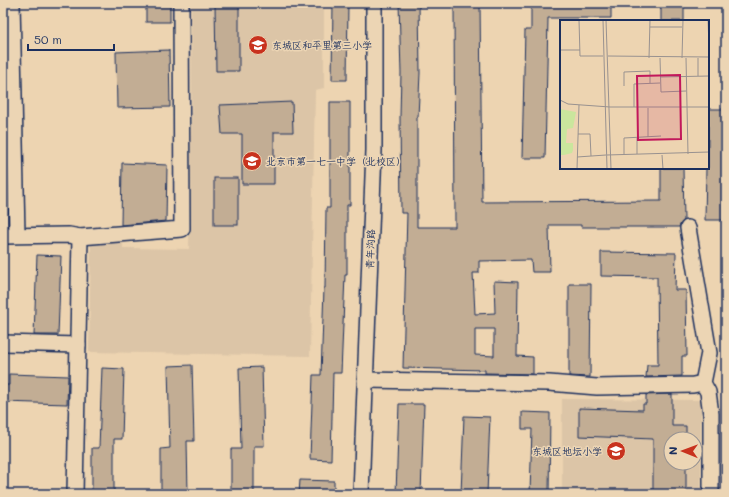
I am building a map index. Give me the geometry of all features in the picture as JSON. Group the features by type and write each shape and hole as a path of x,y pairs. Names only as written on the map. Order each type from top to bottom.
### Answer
{"street":[{"path":"12,3 10,236 69,235 80,237 182,229 181,3"},
{"name":"青年沟路","path":"361,494 374,150 374,3"},
{"path":"688,228 708,353 703,383 708,392 711,414 711,494"},
{"path":"75,494 80,237"},
{"path":"3,343 78,345"},
{"path":"365,380 549,383 597,387 693,385 703,383"}],"shaded area":[{"name":"北京市第一七一中学（北校区）","path":"191,3 324,3 324,88 315,90 310,356 89,352 91,239 123,240 123,248 189,249 192,87"},
{"name":"东城区地坛小学","path":"562,399 701,400 701,431 663,431 663,471 701,471 701,494 562,494"}],"building":[{"path":"146,3 170,3 170,22 146,22"},
{"path":"215,3 239,3 239,71 216,71"},
{"path":"333,3 348,3 347,80 332,80"},
{"path":"399,3 419,3 420,73 417,117 417,227 455,227 454,3 480,3 482,202 661,201 661,169 683,169 684,220 679,227 581,227 581,225 549,225 550,272 532,272 531,260 479,261 479,273 473,273 475,314 495,313 494,281 518,282 517,356 533,357 533,374 485,373 485,370 403,368 407,213 401,213 401,73","holes":["475,329 494,329 494,356 475,355"]},
{"path":"531,3 611,3 611,18 548,18 545,158 522,158 525,30 531,30"},
{"path":"661,3 684,3 684,20 661,20"},
{"path":"169,50 170,107 117,108 116,52"},
{"path":"292,102 293,132 274,132 274,184 242,184 242,134 222,134 220,105"},
{"path":"330,102 350,102 350,205 347,205 347,275 345,275 341,373 333,373 331,460 310,459 313,375 321,375 325,288 326,208 330,208"},
{"path":"709,109 726,109 726,220 705,220 706,169 709,169"},
{"path":"122,163 167,165 166,221 121,225"},
{"path":"214,178 238,178 238,225 214,225"},
{"path":"601,252 676,253 675,290 686,290 687,356 682,356 682,376 646,377 647,365 658,365 657,277 601,276"},
{"path":"37,255 61,256 58,335 34,335"},
{"path":"569,284 591,284 590,377 569,376"},
{"path":"192,365 194,441 187,441 188,494 161,494 161,449 170,448 168,366"},
{"path":"262,367 264,446 254,446 254,494 231,494 231,449 241,449 239,368"},
{"path":"102,368 124,369 122,439 114,439 114,494 92,494 92,448 99,448"},
{"path":"9,374 68,376 67,404 3,402 3,385 9,385"},
{"path":"672,394 672,426 686,426 686,431 663,431 663,471 686,471 686,494 653,494 653,439 579,436 579,408 643,410 643,404 646,404 646,395"},
{"path":"399,404 424,404 421,494 396,494"},
{"path":"522,412 550,413 549,494 530,494 532,429 522,429"},
{"path":"464,416 490,417 487,494 461,494"},
{"path":"300,480 334,481 334,494 299,494"}],"place":[{"name":"东城区和平里第三小学","path":"258,45"},
{"name":"北京市第一七一中学（北校区）","path":"252,161"},
{"name":"东城区地坛小学","path":"616,451"}]}
